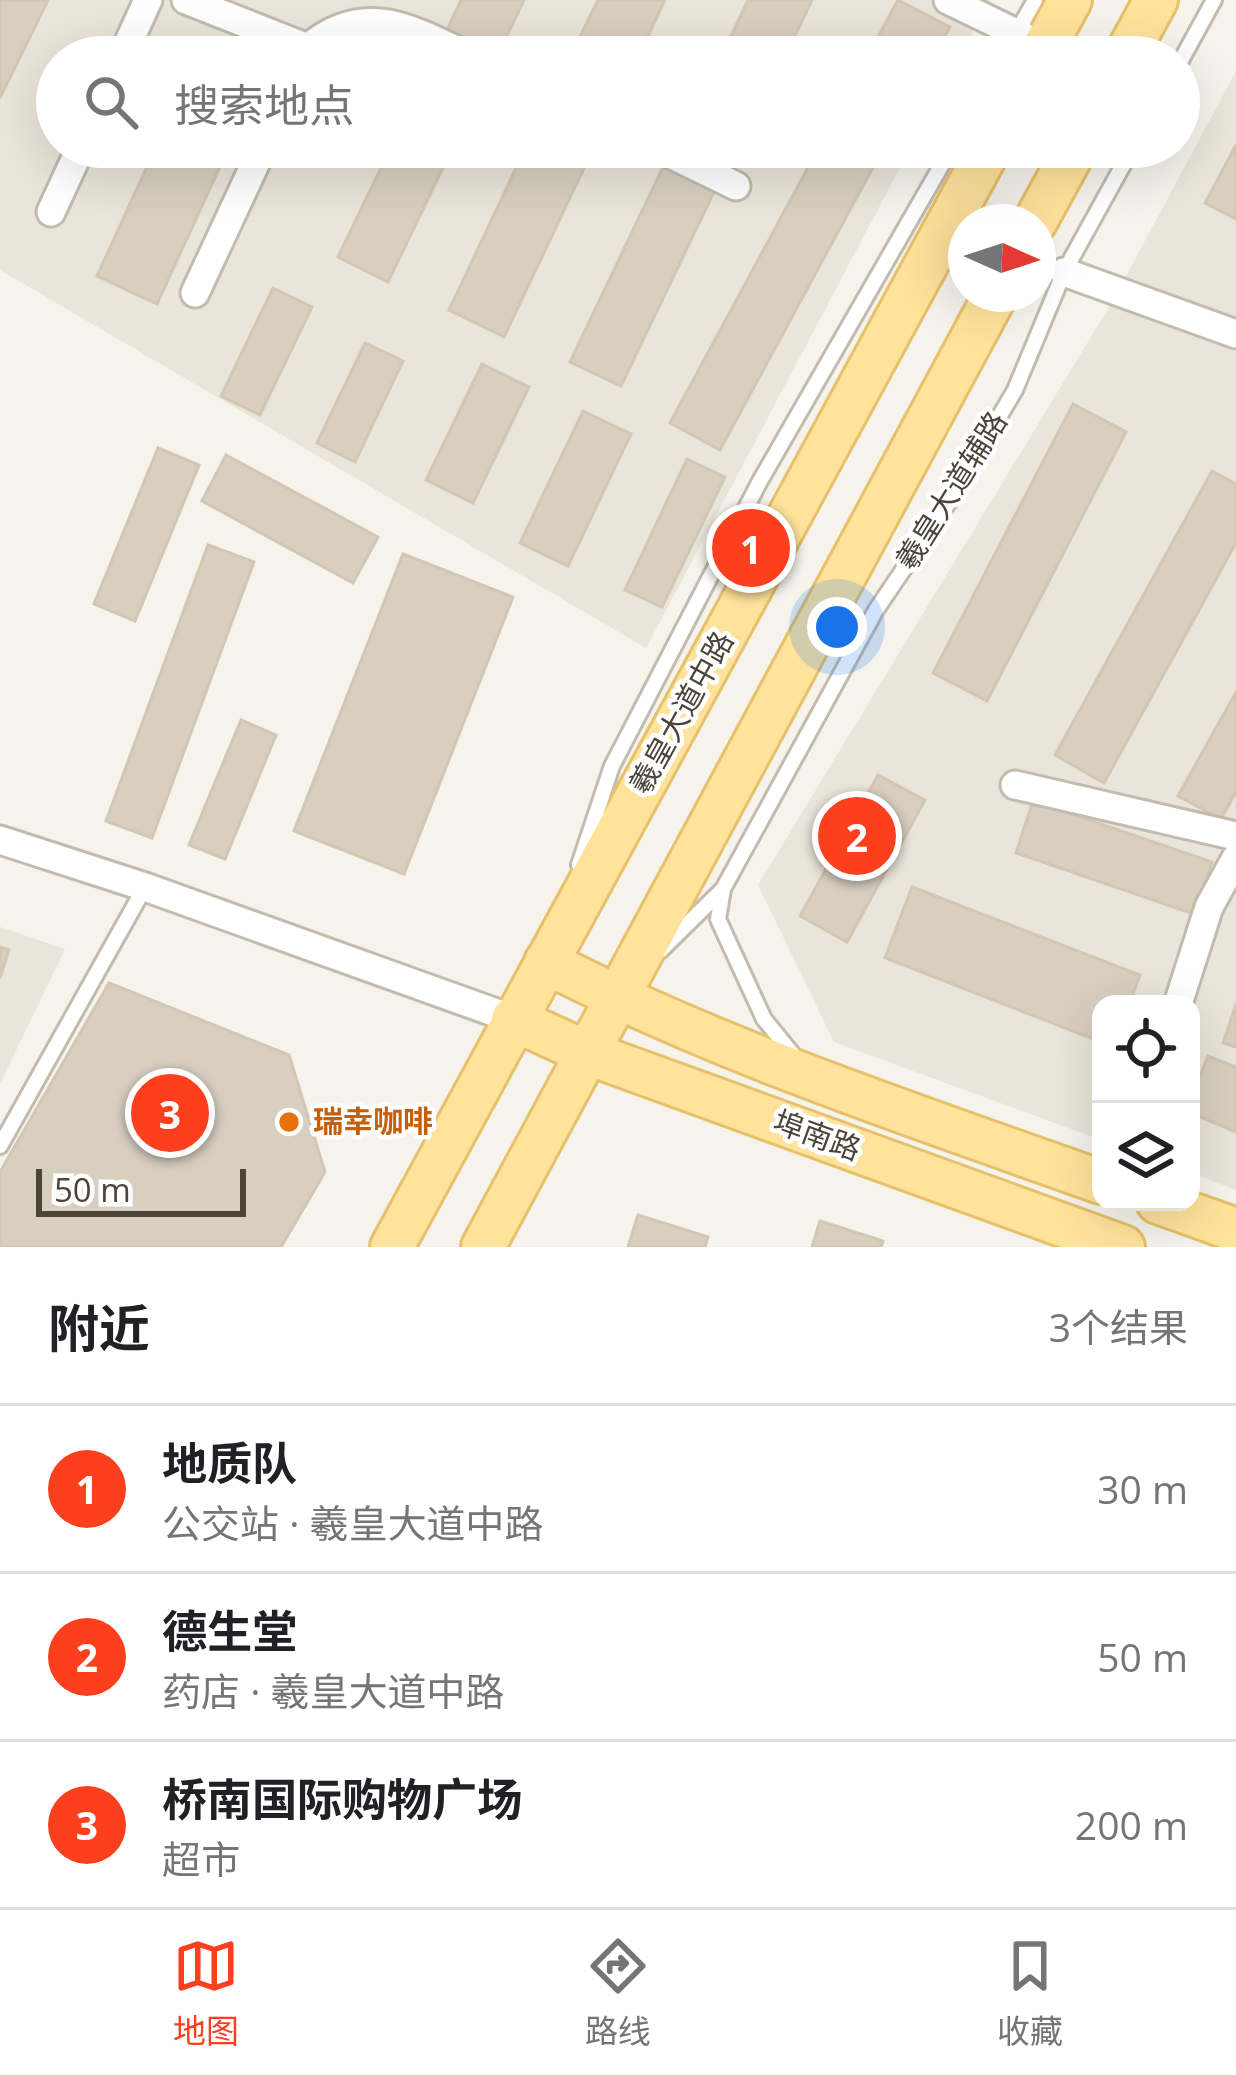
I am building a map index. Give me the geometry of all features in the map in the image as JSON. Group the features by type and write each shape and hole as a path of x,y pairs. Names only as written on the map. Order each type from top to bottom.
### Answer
{"main road":[{"path":"1037,36 1070,0"},
{"path":"1136,36 1156,0"},
{"name":"羲皇大道中路","path":"392,1247 979,168"},
{"path":"1045,204 1065,168"},
{"path":"483,1247 986,312"},
{"name":"埠南路","path":"546,962 614,997 813,1080 1092,1179"},
{"name":"埠南路","path":"513,1019 585,1052 1123,1247"},
{"path":"1183,1211 1236,1230"}],"street":[{"path":"132,36 148,0"},
{"path":"186,0 268,36"},
{"path":"948,0 1006,36"},
{"path":"325,36 351,22 381,20 427,36"},
{"path":"51,212 71,168"},
{"path":"195,293 252,168"},
{"path":"700,168 736,185"},
{"path":"1064,272 1236,334"},
{"path":"1015,785 1236,836"},
{"path":"0,840 145,886 513,1019"},
{"path":"1181,995 1208,907 1236,858"}],"lane":[{"path":"1028,36 1035,0"},
{"path":"1194,36 1214,0"},
{"path":"546,962 612,766 760,481 940,168"},
{"name":"羲皇大道辅路","path":"614,997 723,889 876,610 949,502 1015,390 1064,272 1121,168"},
{"path":"0,1145 145,886"},
{"path":"723,889 718,919 764,1019 813,1080"}],"shaded area":[{"path":"0,0 990,0 970,36 36,36 36,168 900,168 646,648 0,270"},
{"path":"1236,71 1236,1190 1200,1176 1200,995 1092,995 1092,1137 834,1042 758,885 1111,304 1184,168 1200,168 1200,138"},
{"path":"0,927 65,949 0,1084"}],"building":[{"path":"0,0 48,0 0,98"},
{"path":"461,0 524,0 507,36 459,36 447,30"},
{"path":"598,0 665,0 648,36 580,36"},
{"path":"748,0 812,0 795,36 731,36"},
{"path":"898,0 950,27 945,36 878,36"},
{"path":"1236,145 1236,219 1205,203"},
{"path":"146,168 219,168 157,304 97,276"},
{"path":"381,168 443,168 388,282 338,257"},
{"path":"516,168 584,168 504,337 449,310"},
{"path":"663,168 715,190 621,386 570,362"},
{"path":"808,168 873,168 720,450 670,423"},
{"path":"273,288 312,307 260,415 221,396"},
{"path":"365,343 403,361 355,462 317,443"},
{"path":"482,364 529,387 473,503 426,480"},
{"path":"1073,404 1126,432 987,701 933,673"},
{"path":"583,411 631,434 568,566 520,543"},
{"path":"158,448 199,465 135,621 94,604"},
{"path":"226,455 378,537 353,583 202,501"},
{"path":"687,459 725,477 662,607 625,590"},
{"path":"1212,471 1236,484 1236,543 1104,783 1055,755"},
{"path":"208,545 254,562 152,838 106,821"},
{"path":"403,554 513,597 404,874 294,831"},
{"path":"1236,692 1236,792 1221,819 1178,796"},
{"path":"241,720 276,735 225,859 189,845"},
{"path":"878,775 925,800 847,942 800,916"},
{"path":"1033,801 1212,862 1194,914 1016,853"},
{"path":"912,887 1140,975 1132,995 1092,995 1092,1038 885,958"},
{"path":"0,947 9,950 0,978"},
{"path":"109,983 289,1055 325,1172 281,1247 0,1247 0,1172"},
{"path":"1236,1004 1236,1047 1223,1043"},
{"path":"1208,1056 1236,1067 1236,1132 1200,1117 1200,1076"},
{"path":"638,1215 708,1237 705,1247 628,1247"},
{"path":"820,1221 883,1241 881,1247 812,1247"}],"place":[{"name":"地质队","path":"751,548"},
{"name":"德生堂","path":"857,836"},
{"name":"桥南国际购物广场","path":"170,1113"},
{"name":"瑞幸咖啡","path":"289,1122"}]}
